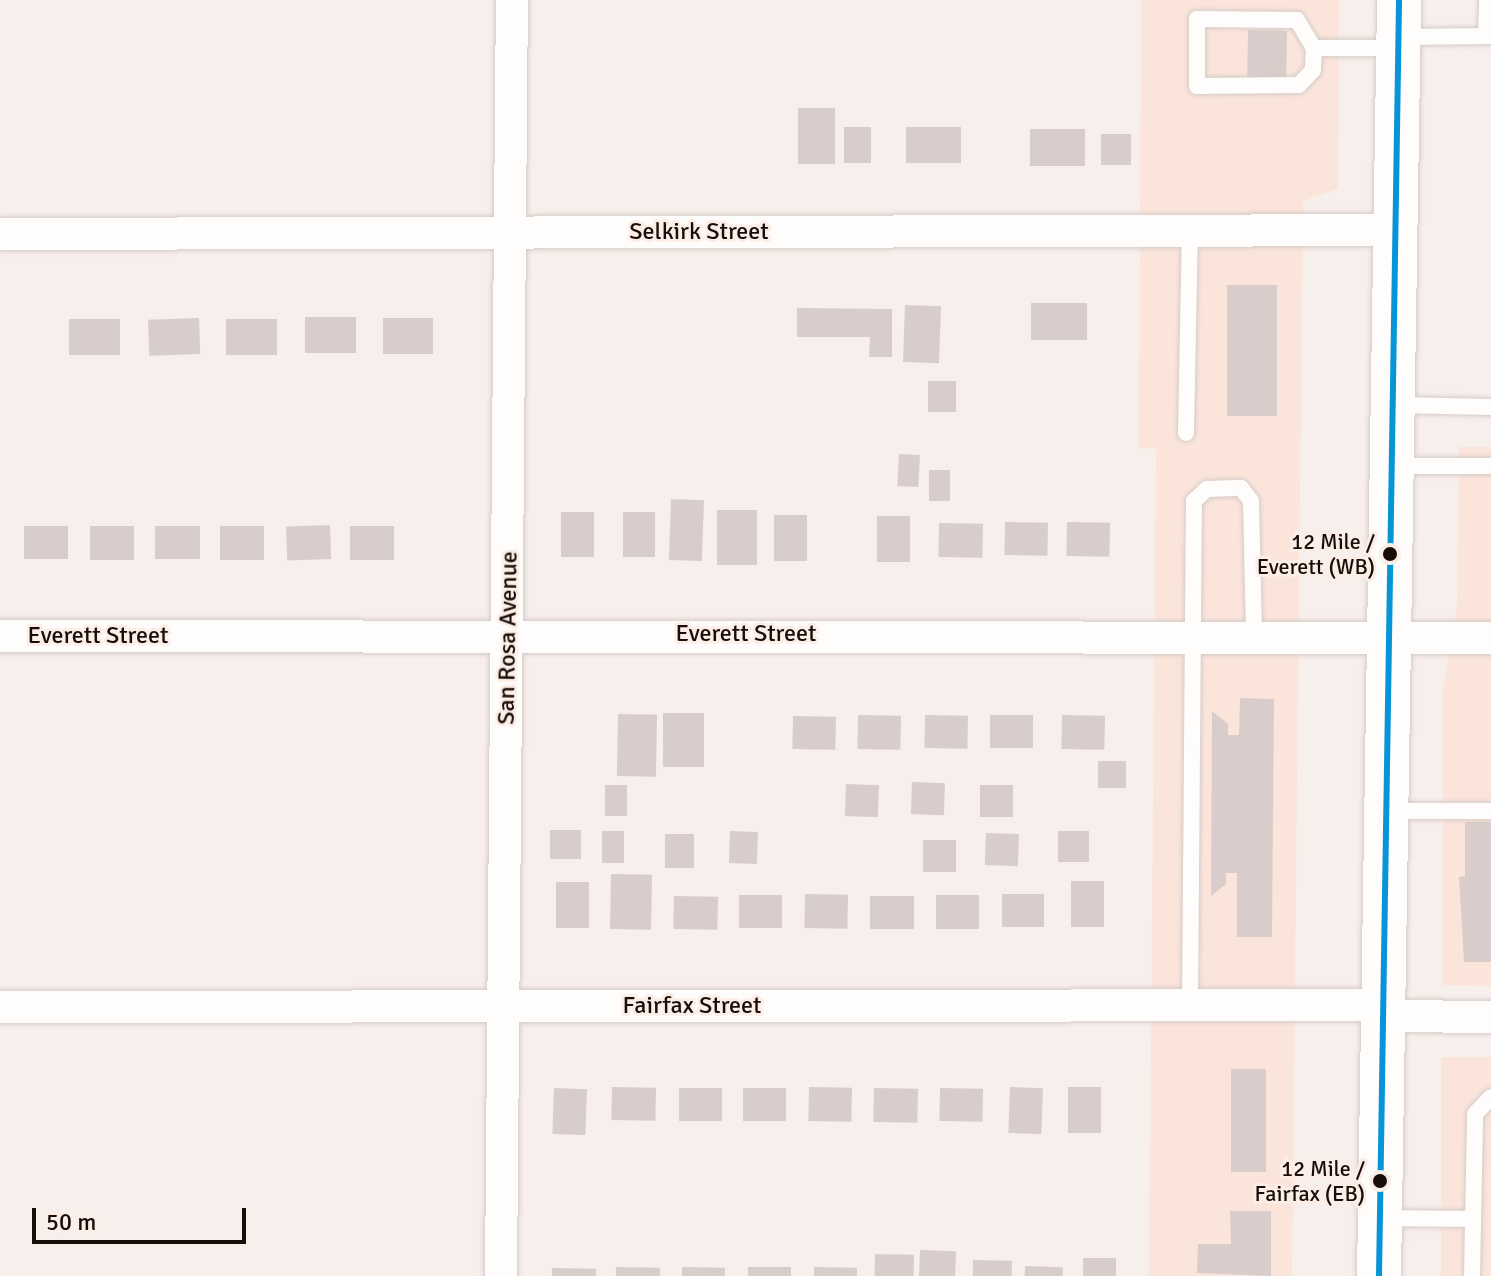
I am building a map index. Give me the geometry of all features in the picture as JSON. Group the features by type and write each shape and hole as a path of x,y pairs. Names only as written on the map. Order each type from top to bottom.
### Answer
{"main road":[{"path":"1379,1276 1396,405 1399,28"}],"street":[{"name":"San Rosa Avenue","path":"501,1276 509,634 512,0"},
{"name":"Selkirk Street","path":"0,234 1398,230"},
{"name":"Everett Street","path":"0,636 509,634 1491,638"},
{"name":"Fairfax Street","path":"0,1007 1190,1005 1385,1010 1491,1017"}],"lane":[{"path":"1314,48 1399,28 1489,36 1487,0"},
{"path":"1197,19 1297,20 1314,48 1313,70 1299,85 1197,86 1197,19"},
{"path":"1186,433 1190,231"},
{"path":"1396,405 1491,407"},
{"path":"1395,466 1491,466"},
{"path":"1190,1005 1194,501 1207,489 1241,488 1251,501 1254,635"},
{"path":"1389,811 1491,811"},
{"path":"1472,1276 1475,1114 1491,1097"},
{"path":"1380,1218 1473,1219"}],"shaded area":[{"path":"1141,0 1339,0 1338,189 1303,201 1292,1276 1149,1276 1156,449 1139,448"},
{"path":"1459,447 1491,447 1491,986 1443,985 1443,688 1457,605"},
{"path":"1441,1057 1491,1057 1491,1276 1441,1276"}],"building":[{"path":"1248,30 1287,31 1286,81 1247,80"},
{"path":"798,108 835,108 835,164 798,164"},
{"path":"844,127 871,127 871,163 844,163"},
{"path":"906,127 961,127 961,163 906,163"},
{"path":"1030,129 1085,129 1085,166 1030,166"},
{"path":"1101,134 1131,134 1131,165 1101,165"},
{"path":"1227,285 1277,285 1277,416 1227,416"},
{"path":"1031,303 1087,303 1087,340 1031,340"},
{"path":"905,305 941,306 939,363 903,362"},
{"path":"797,308 892,309 892,357 869,357 870,337 797,337"},
{"path":"305,317 356,317 356,353 305,353"},
{"path":"199,318 200,354 149,356 148,320"},
{"path":"383,318 433,318 433,354 383,354"},
{"path":"69,319 120,319 120,355 69,355"},
{"path":"226,319 277,319 277,355 226,355"},
{"path":"928,381 956,381 956,412 928,412"},
{"path":"899,454 920,455 918,487 897,486"},
{"path":"929,470 950,470 950,501 929,501"},
{"path":"671,499 704,500 702,561 669,560"},
{"path":"717,510 757,510 757,565 717,565"},
{"path":"561,512 594,512 594,557 561,557"},
{"path":"623,512 655,512 655,557 623,557"},
{"path":"774,515 807,515 807,561 774,561"},
{"path":"877,516 910,516 910,562 877,562"},
{"path":"1005,522 1048,523 1047,556 1004,555"},
{"path":"1067,522 1110,523 1109,557 1066,556"},
{"path":"939,523 983,524 982,558 938,557"},
{"path":"330,525 331,559 287,561 286,527"},
{"path":"24,526 68,526 68,559 24,559"},
{"path":"90,526 134,526 134,560 90,560"},
{"path":"155,526 200,526 200,559 155,559"},
{"path":"220,526 264,526 264,560 220,560"},
{"path":"350,526 394,526 394,560 350,560"},
{"path":"1240,698 1274,699 1272,937 1237,937 1237,873 1226,873 1226,884 1211,896 1212,711 1228,724 1228,735 1239,735"},
{"path":"663,713 704,713 704,767 663,767"},
{"path":"618,714 657,715 656,777 617,776"},
{"path":"858,715 901,716 900,750 857,749"},
{"path":"925,715 968,716 967,749 924,748"},
{"path":"990,715 1033,715 1033,748 990,748"},
{"path":"1062,715 1105,716 1104,750 1061,749"},
{"path":"793,716 836,717 835,750 792,749"},
{"path":"1098,761 1126,761 1126,788 1098,788"},
{"path":"912,782 945,783 944,815 911,814"},
{"path":"846,784 879,785 878,817 845,816"},
{"path":"605,785 627,785 627,816 605,816"},
{"path":"980,785 1013,785 1013,817 980,817"},
{"path":"1465,822 1491,822 1491,962 1464,962 1459,877 1465,876"},
{"path":"550,830 581,830 581,859 550,859"},
{"path":"602,831 624,831 624,863 602,863"},
{"path":"730,831 758,832 757,864 729,863"},
{"path":"1058,831 1089,831 1089,862 1058,862"},
{"path":"986,833 1019,834 1018,866 985,865"},
{"path":"665,834 694,834 694,868 665,868"},
{"path":"923,840 956,840 956,872 923,872"},
{"path":"611,874 652,875 651,930 610,929"},
{"path":"1071,881 1104,881 1104,927 1071,927"},
{"path":"556,882 589,882 589,928 556,928"},
{"path":"805,894 848,895 847,929 804,928"},
{"path":"1002,894 1044,894 1044,927 1002,927"},
{"path":"739,895 782,895 782,928 739,928"},
{"path":"936,895 979,895 979,929 936,929"},
{"path":"674,896 718,897 717,930 673,929"},
{"path":"870,896 914,896 914,929 870,929"},
{"path":"1231,1069 1266,1069 1266,1172 1231,1172"},
{"path":"612,1087 656,1088 655,1121 611,1120"},
{"path":"809,1087 852,1088 851,1122 808,1121"},
{"path":"1010,1087 1043,1088 1041,1134 1008,1133"},
{"path":"1068,1087 1101,1087 1101,1133 1068,1133"},
{"path":"554,1088 587,1089 585,1135 552,1134"},
{"path":"679,1088 722,1088 722,1121 679,1121"},
{"path":"743,1088 786,1088 786,1121 743,1121"},
{"path":"874,1088 918,1089 917,1123 873,1122"},
{"path":"940,1088 983,1089 982,1122 939,1121"},
{"path":"1230,1211 1271,1211 1271,1276 1197,1273 1198,1244 1231,1244"},
{"path":"920,1250 956,1251 955,1276 919,1276"},
{"path":"875,1254 914,1255 914,1276 875,1276"},
{"path":"1083,1258 1116,1258 1116,1276 1083,1276"},
{"path":"973,1260 1012,1261 1012,1276 973,1276"},
{"path":"1025,1266 1063,1267 1063,1276 1025,1276"},
{"path":"616,1267 660,1268 660,1276 616,1276"},
{"path":"682,1267 725,1268 725,1276 682,1276"},
{"path":"748,1267 791,1267 791,1276 748,1276"},
{"path":"814,1267 857,1268 857,1276 814,1276"},
{"path":"552,1268 596,1269 596,1276 552,1276"}],"transit line":[{"path":"1379,1276 1399,0"}],"place":[{"name":"12 Mile / Everett (WB)","path":"1390,554"},
{"name":"12 Mile / Fairfax (EB)","path":"1380,1181"}]}
